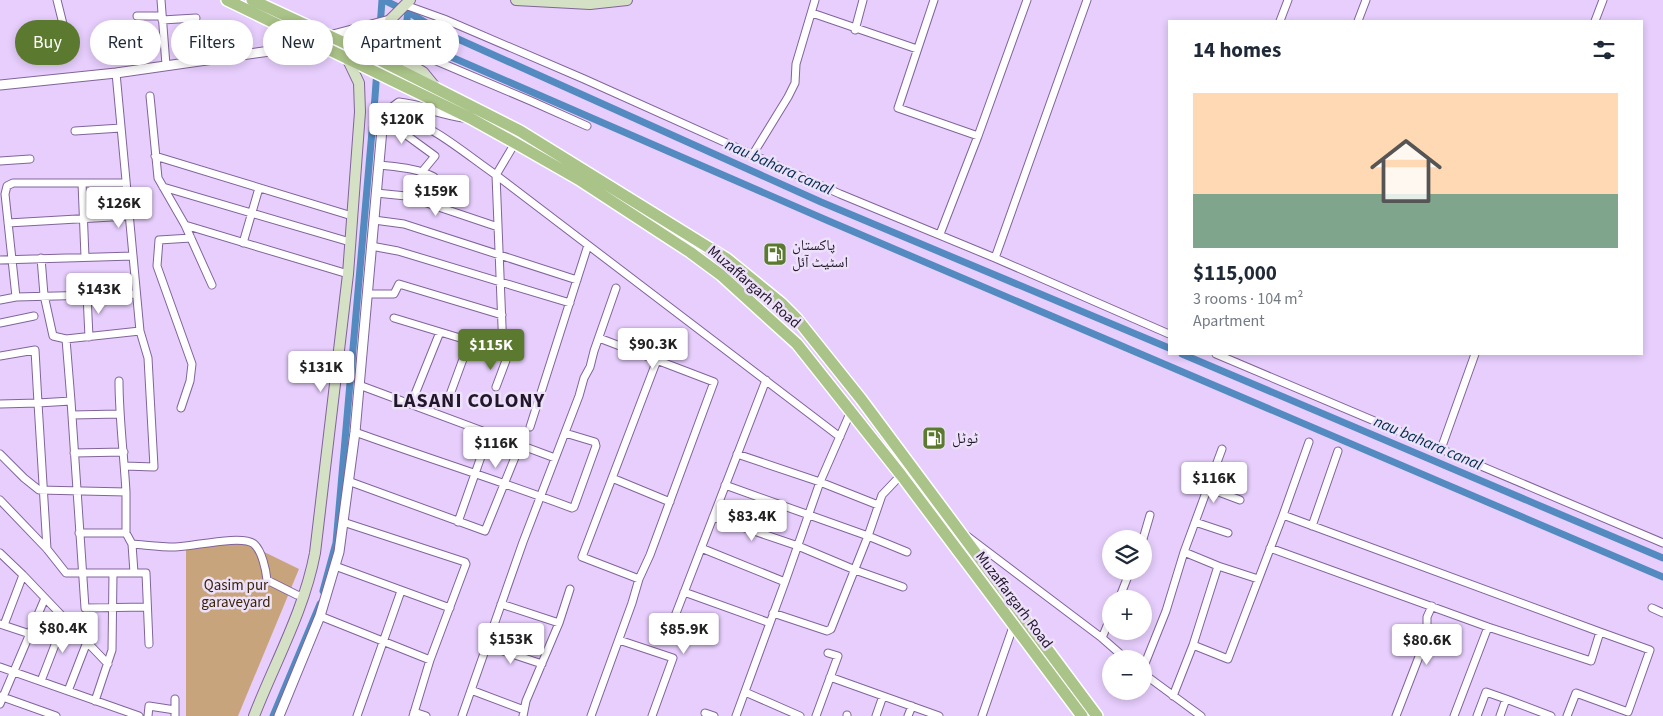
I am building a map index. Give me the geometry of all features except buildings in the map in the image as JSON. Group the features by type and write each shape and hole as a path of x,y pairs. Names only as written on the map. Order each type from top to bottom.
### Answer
{"main road":[{"name":"Muzaffargarh Road","path":"227,0 269,20"},
{"path":"254,0 289,20"},
{"path":"516,0 590,4 627,0"},
{"path":"391,20 408,2"},
{"name":"Muzaffargarh Road","path":"333,43 364,52 520,131 727,259 781,303 797,319 862,399 1097,716"},
{"name":"Muzaffargarh Road","path":"333,47 343,55"},
{"path":"254,716 304,596 311,575 318,529 348,274 360,112 359,83 350,65"},
{"name":"Muzaffargarh Road","path":"361,65 470,118 578,179 722,275 797,344 901,475 1082,716"},
{"path":"411,65 423,72 437,89"},
{"path":"604,196 610,186"}],"street":[{"path":"57,0 62,20"},
{"path":"161,0 166,66"},
{"path":"753,154 795,83 796,64 816,0"},
{"path":"856,30 863,0"},
{"path":"934,0 898,108 978,136"},
{"path":"940,234 1027,0"},
{"path":"995,258 1087,0"},
{"path":"1280,20 1288,0"},
{"path":"1358,20 1366,0"},
{"path":"1595,20 1603,0"},
{"path":"408,2 576,75 840,194 940,234 1168,332"},
{"path":"812,13 856,30 917,49"},
{"path":"137,16 196,18"},
{"path":"0,85 116,73 263,51"},
{"path":"444,65 587,126"},
{"path":"116,73 140,331 148,358 154,467 125,466"},
{"path":"150,96 158,178 185,225 212,285"},
{"path":"279,716 320,616 339,552 355,432 383,118 387,112 399,103 411,104 452,116 470,118"},
{"path":"401,116 412,119 438,135 496,176 840,437"},
{"path":"383,118 435,156 421,173"},
{"path":"75,131 121,128"},
{"path":"503,350 496,176 515,143"},
{"path":"155,156 352,216"},
{"path":"0,161 30,159"},
{"path":"379,164 421,173 434,178"},
{"path":"16,297 5,194 7,186 12,183 126,183"},
{"path":"82,183 85,257"},
{"path":"163,187 350,242"},
{"path":"243,243 259,188"},
{"path":"376,193 406,196 498,227"},
{"path":"8,223 129,216"},
{"path":"374,220 404,224 577,280"},
{"path":"185,225 348,274"},
{"path":"0,238 10,237"},
{"path":"181,408 190,381 192,364 157,266 159,240 191,238"},
{"path":"530,427 588,245"},
{"path":"372,246 398,251 570,303"},
{"path":"0,260 133,256"},
{"path":"41,258 44,295 53,336 66,339 140,331"},
{"path":"367,294 394,294 399,284 502,315"},
{"path":"462,716 540,496 579,396 584,378 590,368 616,288"},
{"path":"87,294 89,336"},
{"path":"0,300 44,295 136,294"},
{"path":"0,323 34,316"},
{"path":"394,318 503,350 508,356 496,387"},
{"path":"411,404 440,332"},
{"path":"591,716 639,579 650,555 714,382 599,338"},
{"path":"66,339 85,608 147,607"},
{"path":"448,400 470,340"},
{"path":"0,356 35,350 47,549"},
{"path":"1218,355 1663,543"},
{"path":"1441,449 1475,355"},
{"path":"639,579 582,557 657,360"},
{"path":"675,616 766,380"},
{"path":"119,381 119,414 125,466 126,533 132,544 134,572"},
{"path":"359,385 555,458"},
{"path":"0,404 71,401"},
{"path":"736,716 820,482 851,411"},
{"path":"72,415 119,414"},
{"path":"355,432 574,508 596,446 595,442 565,433"},
{"path":"458,522 489,434"},
{"path":"1193,645 1228,659 1309,442"},
{"path":"348,482 485,531 520,445"},
{"path":"1150,650 1166,611 1184,552 1222,449"},
{"path":"1312,526 1338,451"},
{"path":"74,452 124,452"},
{"path":"0,454 39,490 126,492"},
{"path":"737,454 820,482 878,505"},
{"path":"773,614 827,632 831,629 882,495 901,475"},
{"path":"612,478 670,502"},
{"path":"725,485 868,536 907,552"},
{"path":"1208,488 1240,500"},
{"path":"0,500 47,549 66,572 146,572 149,644"},
{"path":"1145,530 1150,515"},
{"path":"1282,515 1650,650 1628,712 1576,693 1568,716"},
{"path":"713,517 798,546 855,570 903,587"},
{"path":"343,522 465,562 466,564 430,660 413,714 426,716"},
{"path":"1195,522 1228,533"},
{"path":"79,533 126,533"},
{"path":"963,533 1102,638"},
{"path":"132,544 176,547 214,542 247,541 255,545 266,567 267,580 297,595 304,596"},
{"path":"701,548 785,582"},
{"path":"1270,548 1488,627 1591,661 1600,632"},
{"path":"1184,552 1258,579"},
{"path":"0,553 108,664"},
{"path":"335,566 450,608"},
{"path":"1174,696 1193,645 1218,566"},
{"path":"95,701 112,650 113,572"},
{"path":"23,575 2,624 30,634"},
{"path":"471,690 523,713 559,623 570,589"},
{"path":"357,716 401,591"},
{"path":"684,592 770,623"},
{"path":"45,598 1,699 56,716"},
{"path":"501,604 559,623"},
{"path":"1396,716 1427,636 1427,617 1432,606"},
{"path":"1652,608 1663,613"},
{"path":"320,616 430,660"},
{"path":"41,682 65,619"},
{"path":"982,716 1014,624"},
{"path":"1454,716 1488,627"},
{"path":"618,640 673,658 652,716"},
{"path":"1104,640 1116,650"},
{"path":"68,691 87,642"},
{"path":"488,646 542,664"},
{"path":"816,716 838,656 828,653"},
{"path":"0,667 138,716"},
{"path":"830,676 938,716"},
{"path":"1152,680 1201,716"},
{"path":"745,692 800,716"},
{"path":"1477,716 1486,692 1551,716"},
{"path":"876,716 883,696"},
{"path":"1500,716 1506,699"},
{"path":"148,716 149,706 175,713 176,700"},
{"path":"908,716 912,706"},
{"path":"705,713 714,716"}],"green space":[{"name":"Qasim pur garaveyard","path":"240,540 299,569 238,716 186,716 186,549"}],"waterway":[{"path":"323,591 336,543 382,0"},
{"name":"nau bahara canal","path":"384,0 438,30 821,202 1168,348"},
{"path":"408,12 408,29 419,43 824,219 1663,577"},
{"name":"nau bahara canal","path":"1184,355 1663,558"},
{"path":"273,716 320,604"}],"place":[{"name":"پاکستان اسٹیٹ آئل","path":"775,254"},
{"name":"ٹوٹل","path":"934,438"}],"district":[{"name":"LASANI COLONY","path":"469,401"}]}
